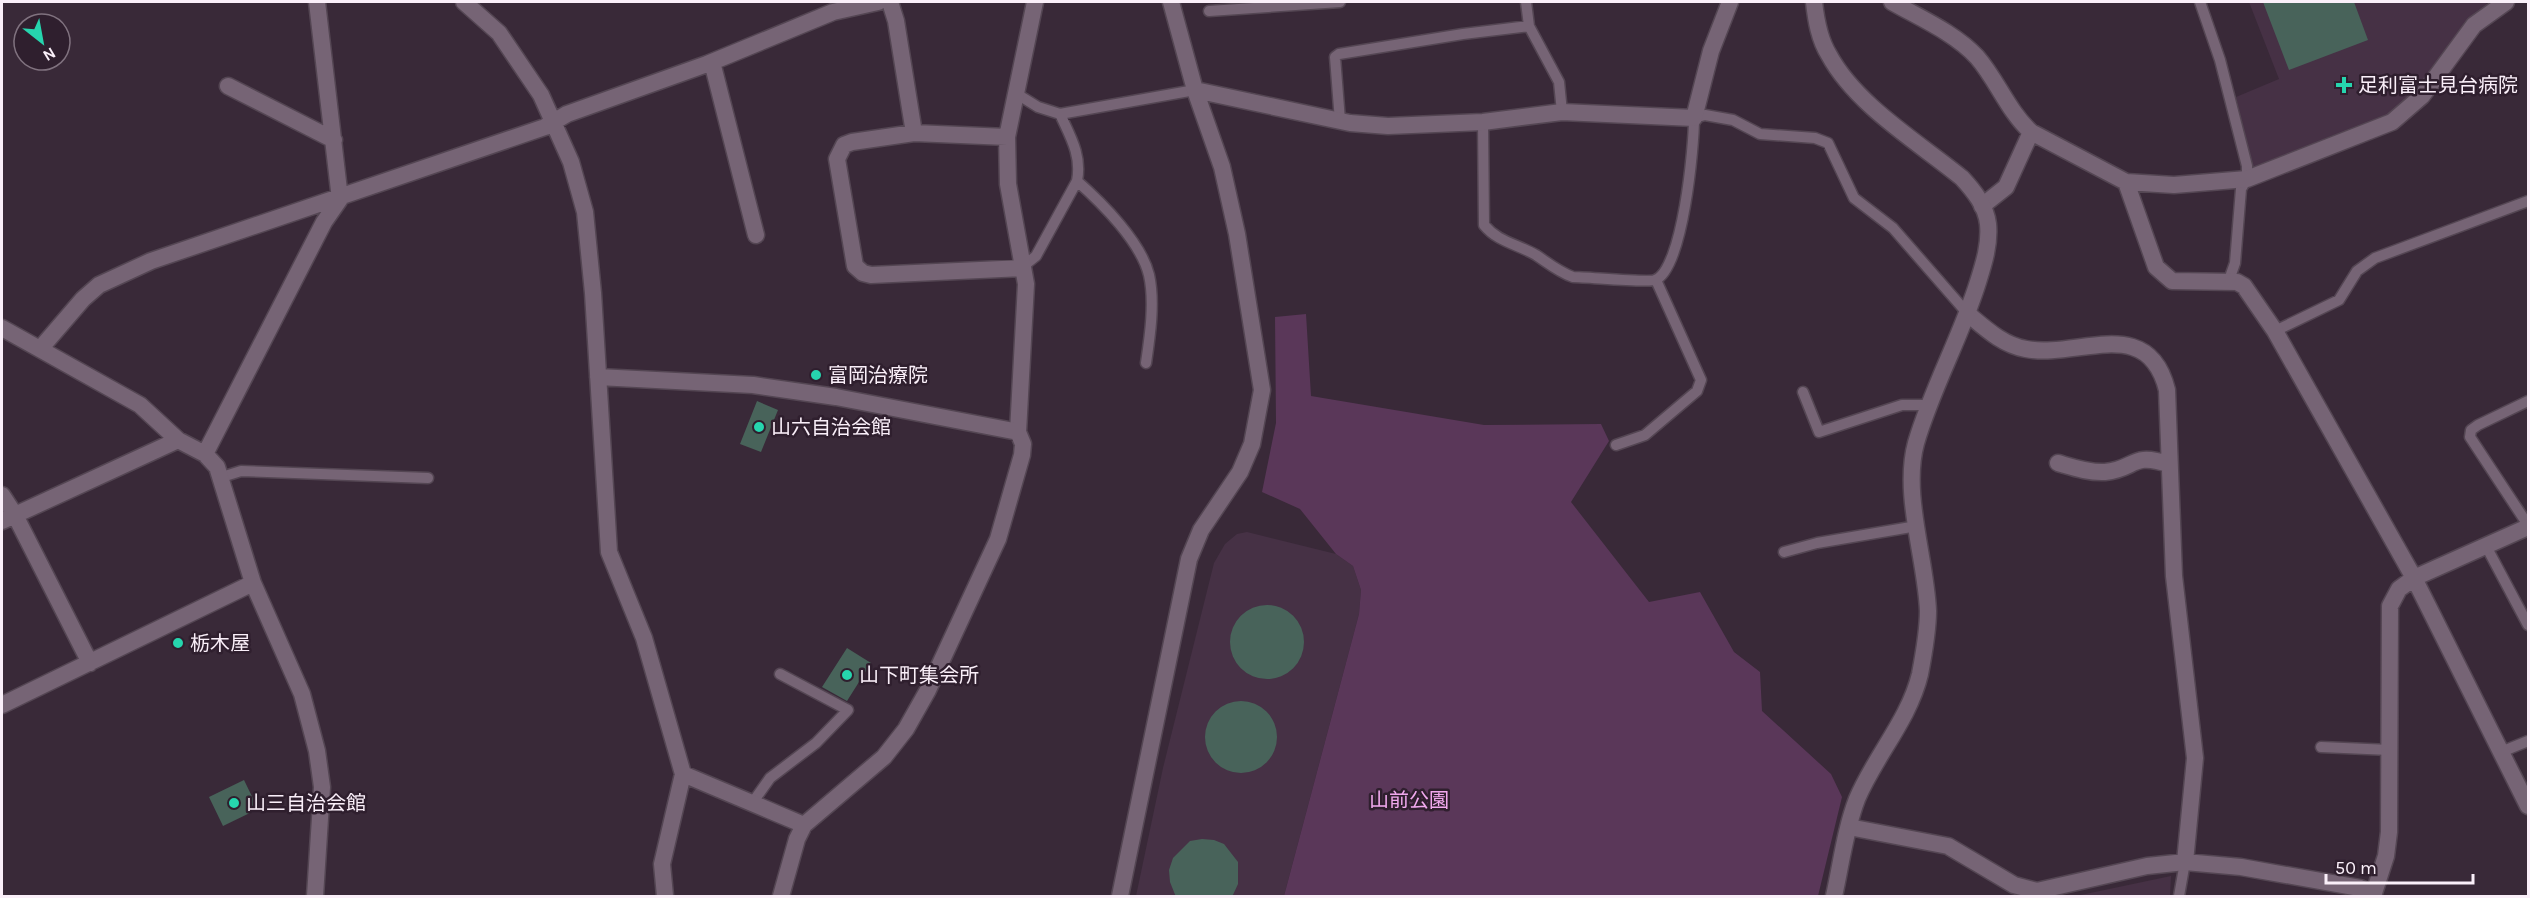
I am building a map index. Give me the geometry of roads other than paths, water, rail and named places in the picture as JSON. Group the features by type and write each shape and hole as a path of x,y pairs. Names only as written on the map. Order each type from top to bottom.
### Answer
{"street":[{"path":"205,454 324,222 340,198 319,38 317,2"},
{"path":"464,2 499,33 541,95 571,162 585,212 609,552 644,638 682,774 662,864 665,897"},
{"path":"40,349 83,299 99,285 151,261 340,198 554,122 567,114 712,62 831,7 878,2"},
{"path":"890,2 896,21 914,133"},
{"path":"781,897 797,838 804,825 884,757 906,729 928,690 998,539 1023,449 1018,432 1026,284 1021,267 1008,184 1007,137 1035,2"},
{"path":"1120,897 1189,559 1201,530 1240,472 1252,444 1262,390 1237,234 1225,178 1195,90 1171,2"},
{"path":"1195,90 1340,121 1388,126 1483,122 1562,112 1694,118 1710,51 1730,2"},
{"path":"1814,2 1819,32 1829,55 1856,93 1962,178 1982,206 1988,222 1988,241 1968,314 1928,405 1915,447 1914,490 1928,609 1926,641 1919,676 1904,716 1871,770 1857,801 1834,897"},
{"path":"1892,2 1965,45 1989,73 2020,122 2031,132 2126,182 2174,184 2247,179 2392,122 2422,96 2474,25 2506,2"},
{"path":"712,62 756,235"},
{"path":"228,86 334,140"},
{"path":"1982,206 2006,187 2031,132"},
{"path":"1007,137 914,133 852,142 844,145 839,151 839,170 855,266 858,270 871,275 1021,267"},
{"path":"2126,182 2156,267 2164,276 2172,280 2229,280 2244,286 2275,331 2414,578 2529,806"},
{"path":"1968,314 1989,333 2012,346 2028,350 2047,351 2119,344 2133,346 2145,354 2164,375 2167,390 2174,576 2195,758 2185,862"},
{"path":"2,328 140,405 178,440 205,454 222,477 253,583 302,694 317,751 322,787 315,897"},
{"path":"598,377 753,385 836,397 1018,432"},
{"path":"8,518 178,440"},
{"path":"2058,464 2097,472 2118,469 2142,459 2168,464"},
{"path":"2,495 8,518 90,663"},
{"path":"1849,827 1948,846 2014,885 2037,891 2147,866 2185,862 2241,867 2360,888 2373,895 2386,856 2390,750 2390,606 2399,589 2414,578 2529,526"},
{"path":"2,705 253,583"},
{"path":"682,774 804,825"}],"lane":[{"path":"1209,11 1340,2"},
{"path":"1526,2 1529,27 1559,82 1562,112"},
{"path":"2200,2 2234,108 2247,166 2247,179 2241,189 2235,263 2229,280"},
{"path":"1340,121 1335,57 1339,54 1463,34 1529,27"},
{"path":"1017,94 1038,107 1060,114 1195,90"},
{"path":"1021,267 1036,256 1077,180 1079,170 1077,151 1060,114"},
{"path":"1483,122 1484,225 1490,232 1573,277 1656,280 1668,267 1681,229 1694,136 1694,118 1705,115 1733,120 1760,134 1815,138 1828,143 1854,198 1893,228 1968,314"},
{"path":"1077,180 1112,216 1132,243 1148,271 1150,291 1146,363"},
{"path":"2275,331 2339,300 2356,271 2375,258 2529,201"},
{"path":"1616,445 1645,435 1697,392 1701,380 1656,280"},
{"path":"1803,392 1819,432 1902,405 1928,405"},
{"path":"2529,401 2478,425 2471,430 2470,437 2529,526"},
{"path":"222,477 241,471 428,478"},
{"path":"1784,552 1817,543 1917,526"},
{"path":"2486,546 2529,625"},
{"path":"753,802 770,778 816,743 848,710 780,674"},
{"path":"2501,752 2529,741"},
{"path":"2321,747 2390,750"},
{"path":"2179,897 2185,862"}],"place":[{"name":"足利富士見台病院","path":"2344,85"},
{"name":"富岡治療院","path":"816,375"},
{"name":"山六自治会館","path":"759,427"},
{"name":"栃木屋","path":"178,643"},
{"name":"山下町集会所","path":"847,675"},
{"name":"山三自治会館","path":"234,803"}],"park label":[{"name":"山前公園","path":"1409,800"}]}
